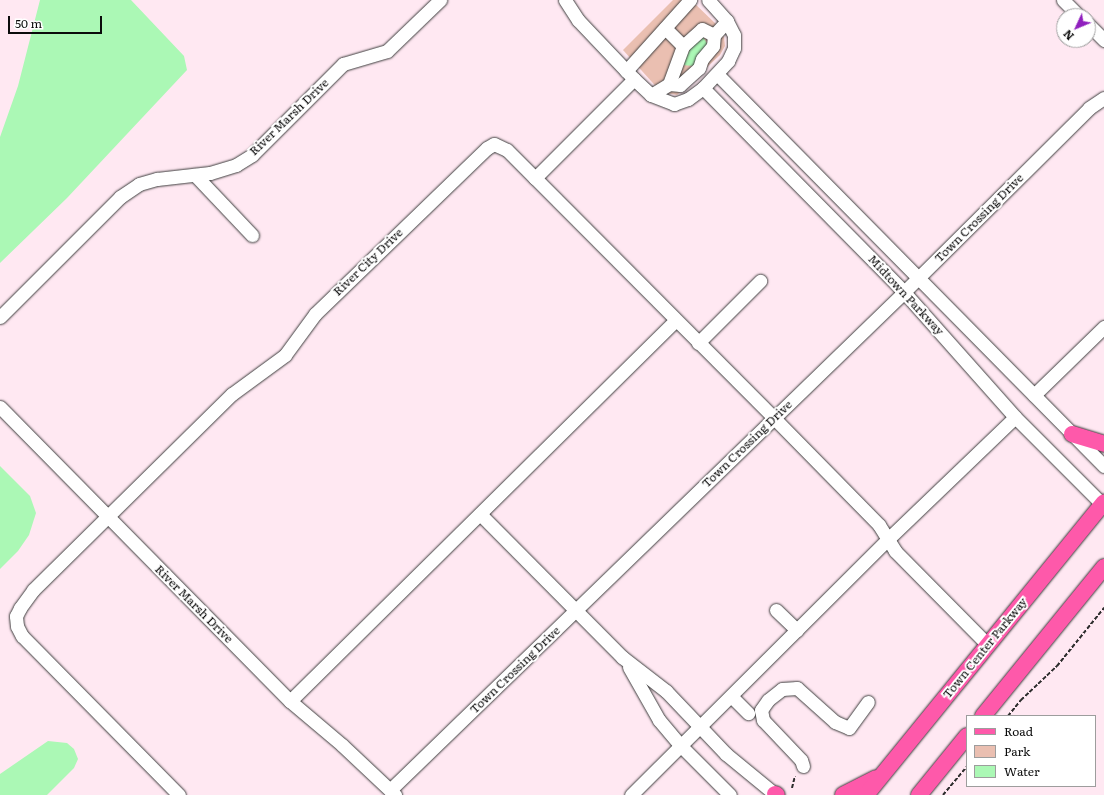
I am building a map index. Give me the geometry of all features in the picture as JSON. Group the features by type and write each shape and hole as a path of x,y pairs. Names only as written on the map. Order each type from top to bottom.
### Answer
{"main road":[{"path":"1072,434 1104,444"},
{"name":"Town Center Parkway","path":"866,795 1103,504"},
{"path":"984,715 1104,567"},
{"path":"1077,601 1104,585"},
{"path":"919,795 966,737"},
{"path":"844,795 882,775"}],"street":[{"name":"River Marsh Drive","path":"0,317 120,197 139,184 195,175 236,165 252,155 343,64 387,51 440,0"},
{"path":"565,0 578,20 630,75 651,95 674,104 688,99 703,88 717,74 730,55 734,35 727,22 712,2"},
{"path":"690,0 665,28 630,75 535,178 879,525 895,551 988,645"},
{"path":"1064,0 1072,8"},
{"path":"651,95 674,85 699,68 702,59 713,40 727,22"},
{"path":"665,28 687,43 702,59"},
{"path":"674,85 687,43 702,29 730,55"},
{"path":"1096,32 1104,40"},
{"name":"Midtown Parkway","path":"717,74 1104,466"},
{"path":"674,85 688,99"},
{"name":"Midtown Parkway","path":"703,88 904,292 1015,417 1103,504"},
{"name":"Town Crossing Drive","path":"393,793 577,610 904,292 1089,108 1104,98"},
{"name":"River City Drive","path":"108,517 232,394 266,371 285,355 315,314 486,148 494,144 500,146 535,178"},
{"path":"195,175 252,235"},
{"path":"698,343 760,281"},
{"path":"290,701 676,320"},
{"path":"1034,395 1104,327"},
{"name":"River Marsh Drive","path":"0,406 290,701 393,793"},
{"path":"631,795 701,728 888,539 1015,417"},
{"path":"480,514 622,657 666,691 726,754 776,795"},
{"path":"108,517 33,590 16,616 17,626 30,644 179,795"},
{"path":"776,610 797,630"},
{"path":"622,657 659,720 681,746 730,795"},
{"path":"803,766 801,760 763,720 763,706 775,694 789,687 797,688 835,722 849,728 868,702"},
{"path":"732,697 748,712"}],"path":[{"path":"1009,715 1021,700 1057,666 1104,608"},
{"path":"944,795 966,767"}],"green space":[{"path":"673,0 691,0 718,26 724,37 725,46 720,55 677,95 661,92 623,50"}],"water":[{"path":"40,0 131,0 184,56 187,70 67,198 0,263 0,137 18,86"},
{"path":"703,37 708,45 693,66 683,65 690,49 699,39"},
{"path":"0,466 30,496 36,513 29,535 18,551 0,569"},
{"path":"48,741 67,743 74,749 78,759 74,768 47,795 0,795 0,774"}]}
